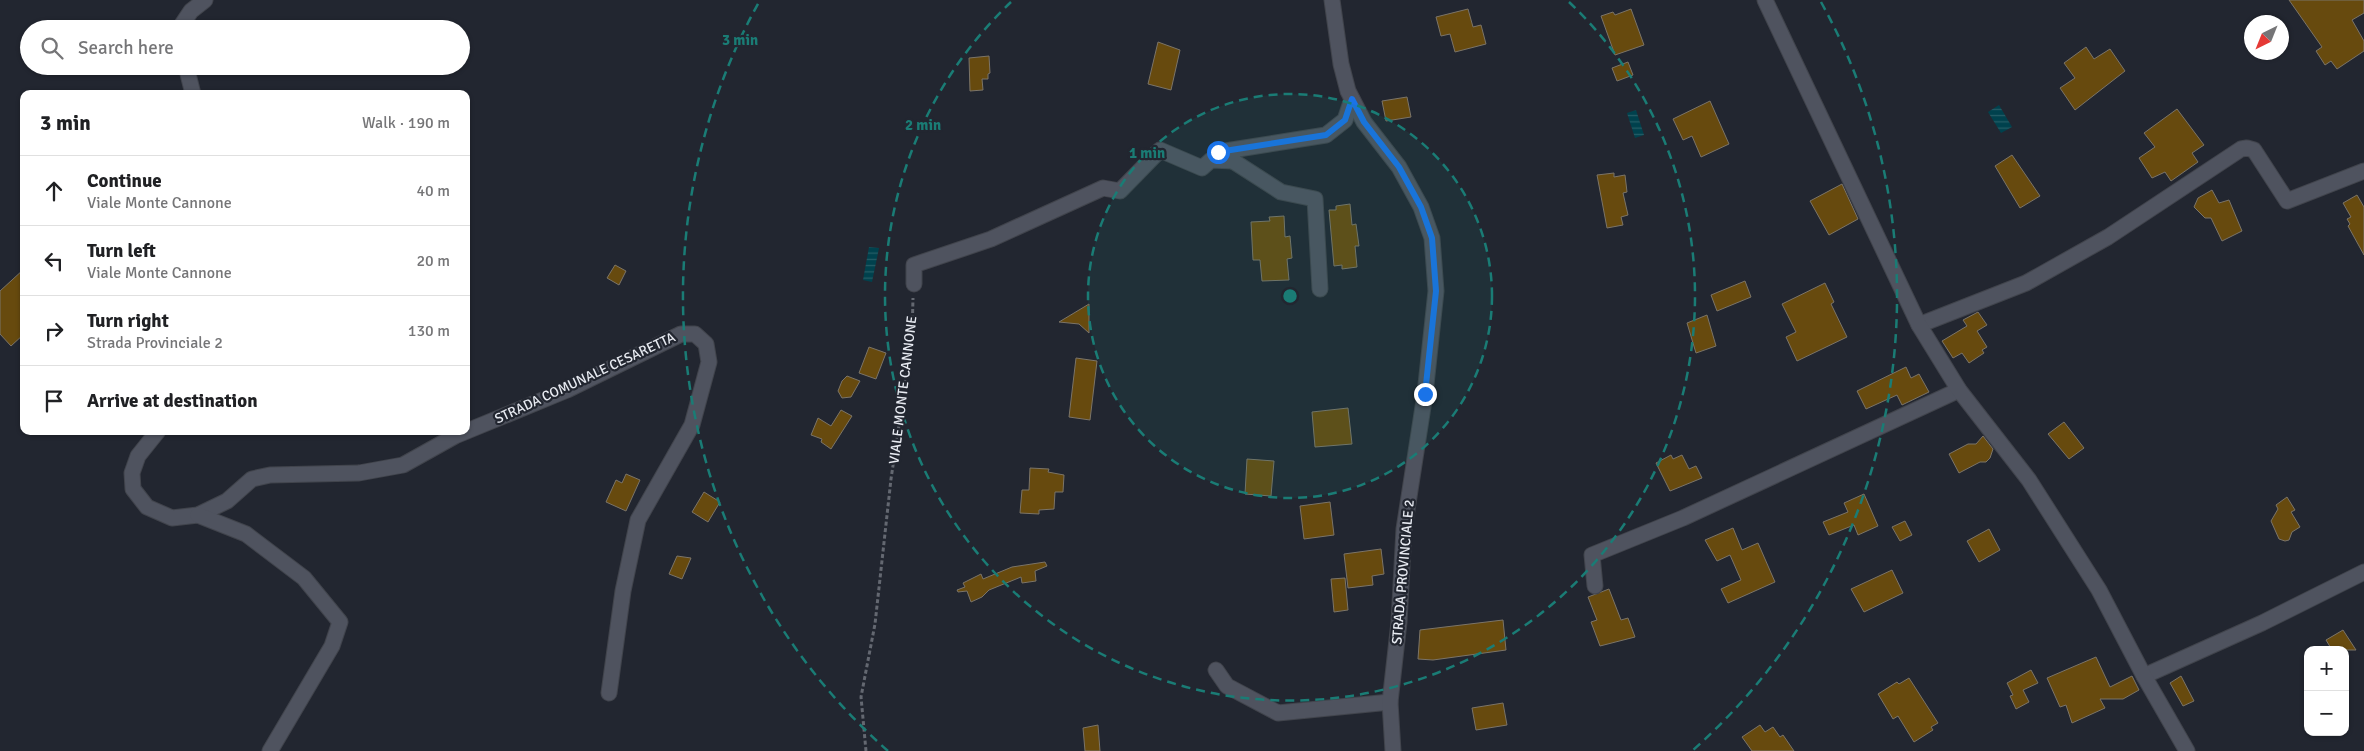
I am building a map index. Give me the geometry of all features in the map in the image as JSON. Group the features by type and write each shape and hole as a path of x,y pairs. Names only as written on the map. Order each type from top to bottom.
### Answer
{"street":[{"path":"185,20 191,11 205,0"},
{"name":"STRADA PROVINCIALE 2","path":"1332,0 1341,64 1352,99 1364,122 1399,167 1421,207 1432,238 1436,291 1425,394 1404,529 1399,622 1390,702 1393,751"},
{"path":"1765,0 1919,325 1959,390 2029,480 2099,590 2144,676 2187,751"},
{"path":"188,75 192,90"},
{"path":"1320,289 1315,199 1281,192 1218,152 1326,135 1345,120 1352,99"},
{"path":"1919,325 2026,282 2108,238 2241,149 2248,148 2254,150 2286,201 2364,171"},
{"path":"914,284 914,265 991,239 1103,188 1120,191 1160,150 1202,168 1211,160 1234,161"},
{"name":"STRADA COMUNALE CESARETTA","path":"470,430 568,390 681,334 695,334 706,344 708,362 692,425 638,520 624,591 609,693"},
{"path":"1595,586 1592,555 1683,518 1959,390"},
{"name":"STRADA COMUNALE CESARETTA","path":"155,435 138,456 132,473 133,489 147,507 172,518 198,516 226,501 252,479 270,475 359,473 403,464 457,435"},
{"path":"198,516 246,534 304,578 340,622 332,646 270,751"},
{"path":"2144,676 2262,622 2364,572"},
{"path":"1216,670 1227,686 1278,713 1390,702"}],"path":[{"name":"VIALE MONTE CANNONE","path":"866,751 861,697 875,624 891,479 912,338 914,284"}],"water":[{"path":"1999,105 2012,127 2001,133 1988,112"},
{"path":"1636,110 1644,135 1635,138 1627,113"},
{"path":"869,247 879,248 872,282 863,280"}],"building":[{"path":"2289,0 2364,0 2364,13 2352,20 2364,41 2364,51 2337,69 2331,61 2325,65 2316,51 2322,47"},
{"path":"1468,9 1473,27 1481,25 1486,44 1455,52 1450,34 1441,36 1436,17"},
{"path":"1631,9 1644,45 1615,55 1601,16 1613,12 1615,15"},
{"path":"1158,42 1180,50 1171,90 1148,84"},
{"path":"2086,47 2094,59 2110,49 2125,71 2075,110 2060,88 2075,78 2064,63"},
{"path":"989,56 990,73 988,74 988,79 982,79 983,90 970,91 969,58"},
{"path":"1628,62 1633,75 1617,81 1612,68"},
{"path":"1407,97 1411,117 1386,121 1382,101"},
{"path":"1710,101 1729,144 1701,157 1692,136 1683,140 1673,119"},
{"path":"2177,109 2204,145 2192,153 2198,162 2171,181 2165,172 2152,178 2139,158 2155,147 2144,133"},
{"path":"2012,155 2040,196 2020,208 1995,166"},
{"path":"1614,173 1614,177 1625,175 1627,192 1623,193 1628,215 1621,217 1623,225 1607,228 1597,175"},
{"path":"1842,184 1858,219 1829,235 1810,201"},
{"path":"2212,190 2219,203 2229,200 2242,231 2222,241 2211,218 2205,218 2194,207 2198,198"},
{"path":"2357,195 2364,207 2364,255 2348,226 2350,224 2347,219 2351,217 2343,203"},
{"path":"1350,204 1352,225 1356,224 1359,246 1355,246 1357,267 1342,269 1342,265 1334,266 1329,210 1336,210 1336,206"},
{"path":"1284,216 1285,237 1290,236 1292,258 1287,259 1289,280 1262,281 1260,260 1253,260 1251,222 1270,221 1269,217"},
{"path":"615,265 626,271 619,285 607,278"},
{"path":"20,273 20,338 11,346 0,334 0,291"},
{"path":"1745,281 1751,297 1717,311 1711,295"},
{"path":"1825,283 1834,302 1831,304 1847,337 1797,361 1786,337 1796,332 1782,304"},
{"path":"1089,304 1089,333 1079,324 1059,322"},
{"path":"1978,312 1987,325 1977,331 1987,347 1982,350 1984,353 1969,363 1962,353 1953,358 1942,341 1967,326 1963,320"},
{"path":"1707,315 1716,346 1696,353 1687,323"},
{"path":"869,347 886,353 876,379 859,373"},
{"path":"1076,358 1097,361 1090,420 1069,417"},
{"path":"1906,367 1911,378 1919,374 1929,392 1902,405 1897,395 1866,409 1857,391"},
{"path":"847,376 860,381 851,397 842,398 838,391 842,381"},
{"path":"1348,408 1352,444 1315,447 1312,412"},
{"path":"841,410 852,416 831,449 821,442 822,439 811,435 818,418 831,426"},
{"path":"2064,422 2084,448 2069,459 2048,434"},
{"path":"1983,436 1993,449 1990,458 1986,462 1980,462 1959,473 1949,454 1968,444 1976,444"},
{"path":"1671,455 1673,459 1682,455 1689,469 1696,466 1702,478 1670,491 1656,463"},
{"path":"1247,459 1274,461 1271,496 1245,494"},
{"path":"1030,468 1049,469 1048,472 1064,475 1063,492 1055,492 1054,509 1039,510 1039,514 1020,513 1022,490 1029,490"},
{"path":"626,474 640,480 626,511 606,502 616,480 622,483"},
{"path":"704,492 720,502 708,522 692,512"},
{"path":"1864,494 1878,526 1858,535 1854,525 1829,535 1823,522 1848,512 1844,503"},
{"path":"2287,497 2295,510 2291,512 2300,527 2292,532 2289,540 2285,541 2279,539 2271,521 2278,509 2276,505"},
{"path":"1330,502 1334,535 1304,539 1300,506"},
{"path":"1905,521 1912,535 1900,541 1892,527"},
{"path":"1733,528 1742,550 1758,543 1775,582 1728,603 1721,589 1741,580 1730,555 1717,561 1705,540"},
{"path":"1989,529 2000,550 1979,562 1967,541"},
{"path":"1381,549 1384,574 1372,576 1373,585 1348,588 1344,554"},
{"path":"677,556 691,558 682,579 669,574"},
{"path":"1045,562 1047,566 1035,571 1036,581 1022,583 1021,577 989,590 982,597 971,602 967,591 958,592 957,590 965,587 963,583 981,574 983,579 1012,567"},
{"path":"1892,570 1903,593 1864,612 1851,589"},
{"path":"1345,578 1348,610 1334,612 1331,579"},
{"path":"1609,589 1621,620 1628,618 1635,637 1600,646 1591,622 1597,620 1588,597"},
{"path":"1503,620 1506,650 1433,660 1418,659 1420,630"},
{"path":"2343,630 2356,650 2349,650 2349,646 2330,646 2326,640"},
{"path":"2096,657 2110,687 2132,676 2139,690 2123,699 2100,699 2105,708 2072,723 2066,705 2060,707 2047,678"},
{"path":"2031,670 2038,683 2023,690 2029,702 2016,709 2010,696 2013,695 2007,683"},
{"path":"2181,676 2194,701 2183,706 2170,683"},
{"path":"1909,678 1938,723 1931,727 1933,730 1914,742 1898,716 1893,719 1878,694 1897,682 1899,684"},
{"path":"1503,703 1507,725 1476,730 1472,708"},
{"path":"1098,725 1100,751 1085,751 1083,728"},
{"path":"1760,725 1765,732 1773,727 1780,737 1783,735 1794,751 1752,751 1742,737"}],"route":[{"path":"1218,152 1326,135 1345,120 1352,99 1364,122 1399,167 1421,207 1432,238 1436,291 1425,394"}]}
